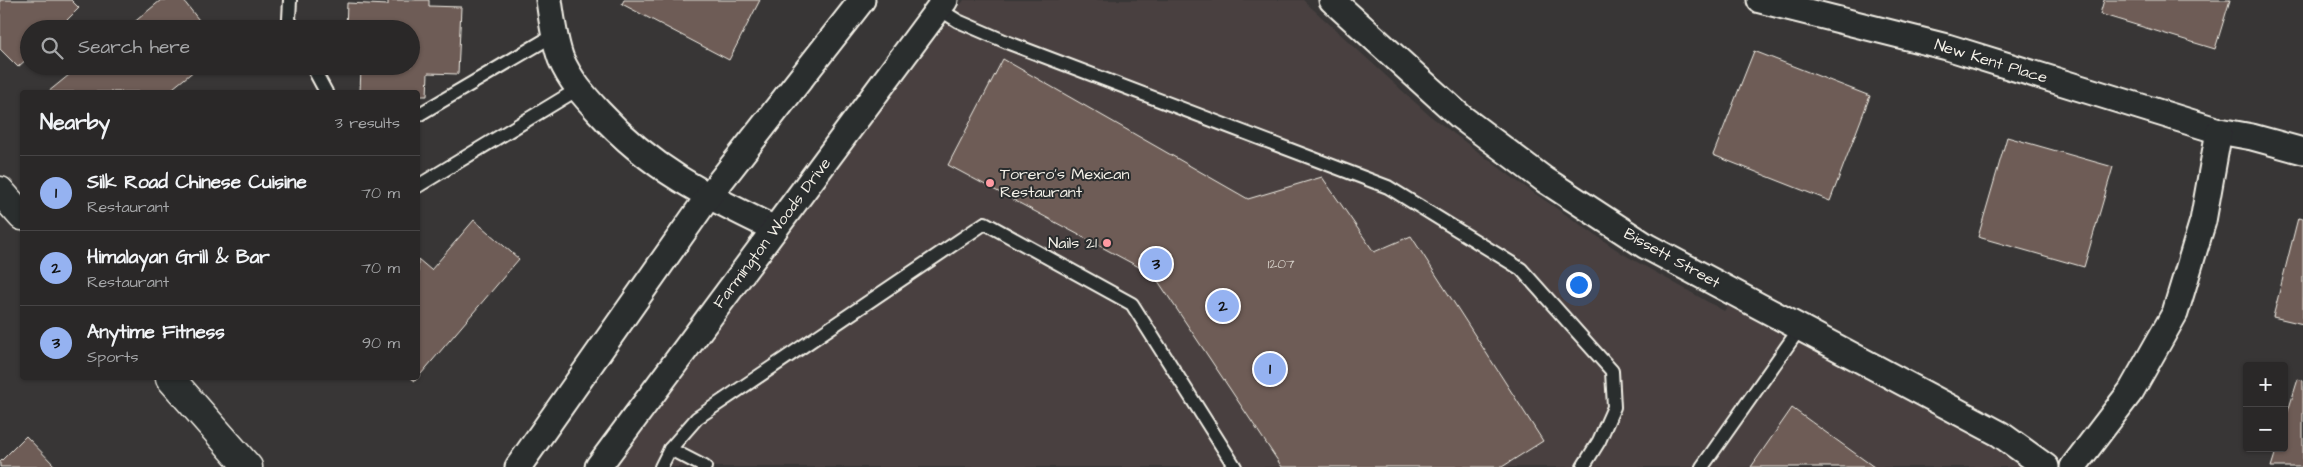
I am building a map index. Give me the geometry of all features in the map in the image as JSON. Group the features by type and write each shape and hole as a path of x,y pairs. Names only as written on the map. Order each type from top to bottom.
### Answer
{"main road":[{"path":"0,191 20,214"},
{"path":"172,380 248,467"}],"street":[{"path":"549,0 554,35 562,61 578,89 619,134 654,164 708,197 775,228"},
{"path":"518,467 708,197 862,0"},
{"name":"Bissett Street","path":"1332,0 1461,117 1545,180 1646,246 2000,434 2046,467"},
{"name":"New Kent Place","path":"1760,0 1947,47 2219,132 2252,137 2303,152"},
{"name":"Farmington Woods Drive","path":"598,467 942,4"},
{"path":"2073,467 2131,391 2175,314 2203,221 2219,132"}],"lane":[{"path":"289,20 290,0"},
{"path":"942,4 958,21 1009,43 1388,188 1521,269 1612,371 1614,407 1599,442 1583,467"},
{"path":"420,114 554,35"},
{"path":"317,75 325,90"},
{"path":"420,185 578,89"},
{"path":"661,467 670,448 697,418 985,223 1132,304 1235,467"},
{"path":"1702,467 1800,328"},
{"path":"670,448 705,467"}],"shaded area":[{"path":"964,0 1303,0 1429,115 1521,184 1623,254 1724,311 1737,294 2046,467 612,467"}],"building":[{"path":"0,0 71,0 79,8 67,20 20,20 20,65 18,67 0,49"},
{"path":"161,0 183,0 199,20 137,20"},
{"path":"388,0 429,0 429,6 461,7 458,74 428,73 427,96 420,96 420,90 360,90 361,75 420,75 420,20 346,20 347,3 388,5"},
{"path":"624,0 760,0 729,60 622,4"},
{"path":"2104,0 2230,0 2215,49 2100,14"},
{"path":"1754,51 1870,96 1830,201 1713,155"},
{"path":"1003,59 1248,199 1322,177 1374,252 1411,236 1543,441 1502,467 1282,467 1154,275 948,165"},
{"path":"69,75 189,75 170,90 50,90"},
{"path":"2007,137 2113,167 2084,267 1978,237"},
{"path":"2298,218 2303,219 2303,324 2273,317"},
{"path":"474,220 519,259 420,375 420,261 431,270"},
{"path":"2298,379 2303,381 2303,467 2271,467 2276,452 2288,452 2288,411"},
{"path":"1792,408 1874,467 1751,467"},
{"path":"26,436 56,467 0,467 0,462"}],"place":[{"name":"Torero's Mexican Restaurant","path":"990,183"},
{"name":"Nails 21","path":"1107,243"},
{"name":"Anytime Fitness","path":"1156,264"},
{"name":"Himalayan Grill & Bar","path":"1223,306"},
{"name":"Silk Road Chinese Cuisine","path":"1270,369"}]}
